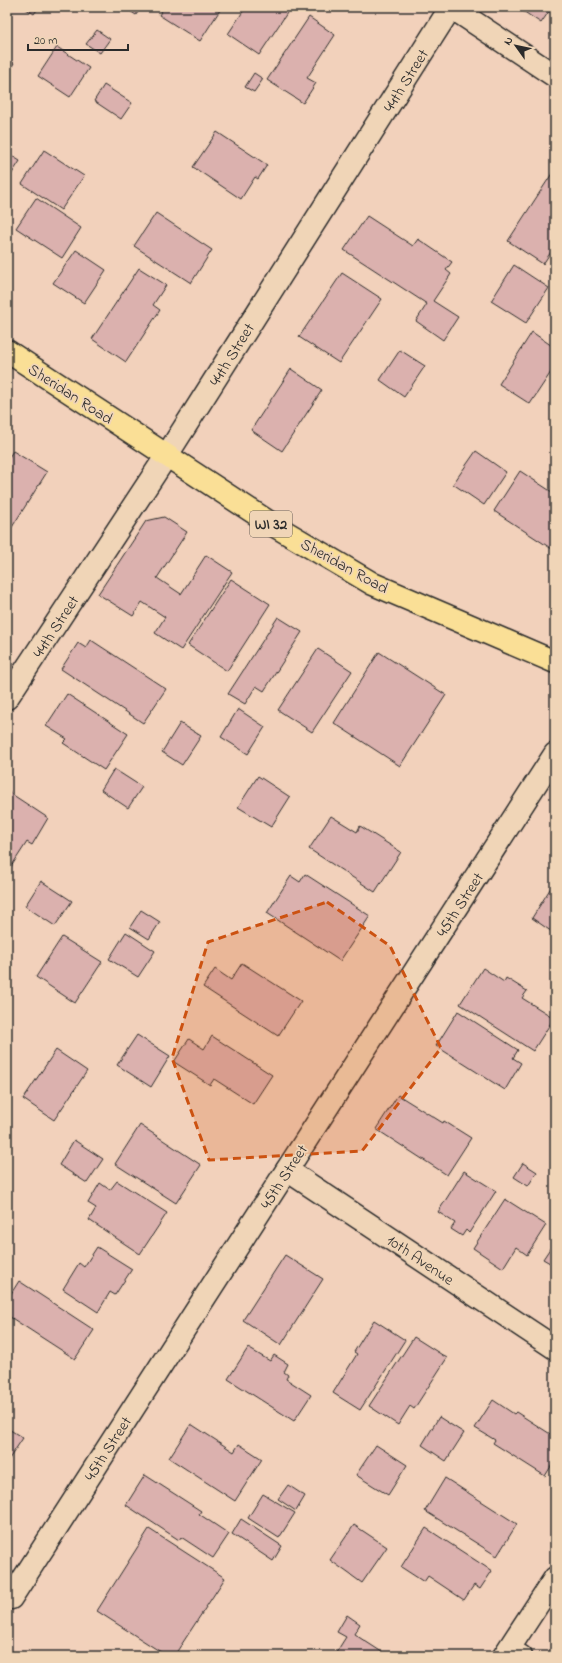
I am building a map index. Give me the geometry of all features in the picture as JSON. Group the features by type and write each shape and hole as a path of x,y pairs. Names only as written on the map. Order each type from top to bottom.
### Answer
{"main road":[{"name":"Sheridan Road","path":"7,351 270,523 373,584 555,662"}],"street":[{"path":"451,7 555,76"},
{"name":"44th Street","path":"7,698 167,455 451,7"},
{"name":"45th Street","path":"11,1598 555,754"},
{"name":"10th Avenue","path":"287,1170 555,1348"},
{"path":"512,1653 555,1578"}],"highlighted area":[{"path":"327,902 390,946 441,1048 362,1151 209,1160 172,1058 208,942"}],"building":[{"path":"23,7 39,7 34,14"},
{"path":"124,7 141,7 136,15"},
{"path":"164,7 222,7 200,41 159,15"},
{"path":"246,7 285,7 289,10 259,55 228,34"},
{"path":"517,7 552,7 541,23"},
{"path":"309,17 335,35 307,78 316,83 303,103 267,80"},
{"path":"97,30 110,39 100,53 86,44"},
{"path":"57,47 89,68 70,97 38,76"},
{"path":"7,59 14,63 7,74"},
{"path":"254,73 263,79 254,92 245,87"},
{"path":"104,85 132,103 121,119 94,101"},
{"path":"217,132 267,165 258,179 255,177 241,199 193,167"},
{"path":"44,150 84,176 61,210 22,184"},
{"path":"7,153 20,161 7,181"},
{"path":"553,172 555,173 555,246 543,264 508,241"},
{"path":"36,198 81,228 62,258 16,228"},
{"path":"156,213 212,250 191,283 134,246"},
{"path":"367,216 413,246 418,239 452,262 446,270 451,274 433,301 458,317 443,340 416,321 427,304 344,250"},
{"path":"76,250 106,270 84,303 53,283"},
{"path":"514,265 549,288 526,323 491,301"},
{"path":"139,268 166,285 153,305 160,310 126,362 92,339"},
{"path":"342,273 382,299 339,363 299,337"},
{"path":"532,332 555,348 555,366 530,404 499,384"},
{"path":"400,350 425,366 404,397 380,380"},
{"path":"291,369 322,390 282,451 251,430"},
{"path":"13,451 47,472 7,535 7,460"},
{"path":"476,451 506,472 484,505 453,484"},
{"path":"520,471 555,494 555,551 494,511"},
{"path":"164,517 187,532 157,578 181,594 206,555 232,572 181,650 155,633 165,617 142,602 133,616 98,594 146,521"},
{"path":"231,579 270,604 227,671 188,645"},
{"path":"278,617 302,632 264,691 256,686 245,704 228,694"},
{"path":"91,640 166,689 143,723 61,669 78,643 86,648"},
{"path":"318,649 352,671 312,732 278,710"},
{"path":"379,652 446,695 400,766 334,723"},
{"path":"67,694 128,734 104,770 63,743 67,739 46,726"},
{"path":"238,709 265,727 248,754 221,737"},
{"path":"180,723 201,736 182,765 162,752"},
{"path":"114,769 142,787 128,808 101,790"},
{"path":"258,776 290,797 271,827 238,807"},
{"path":"7,791 48,818 32,845 27,842 7,873"},
{"path":"331,816 357,832 360,826 401,852 375,892 309,849"},
{"path":"305,874 370,916 340,961 267,913 291,876 300,882"},
{"path":"41,881 72,901 55,926 25,906"},
{"path":"555,881 555,934 532,918"},
{"path":"141,910 160,922 149,939 130,927"},
{"path":"126,932 155,951 138,977 109,959"},
{"path":"62,937 102,962 75,1003 36,977"},
{"path":"242,963 301,1001 278,1036 203,987 215,969 231,980"},
{"path":"483,968 504,982 506,978 527,991 522,998 554,1018 533,1051 460,1004"},
{"path":"458,1011 518,1050 513,1058 521,1063 505,1090 436,1046"},
{"path":"137,1035 170,1056 151,1087 117,1065"},
{"path":"212,1036 272,1075 253,1104 214,1079 210,1085 174,1062 189,1039 204,1049"},
{"path":"56,1050 87,1071 54,1120 23,1099"},
{"path":"398,1095 443,1123 444,1121 471,1138 447,1175 376,1129"},
{"path":"140,1125 201,1165 176,1203 115,1164"},
{"path":"74,1140 103,1159 87,1183 59,1165"},
{"path":"523,1163 537,1172 528,1186 514,1177"},
{"path":"464,1171 496,1191 469,1233 466,1230 462,1236 451,1229 455,1223 438,1212"},
{"path":"117,1181 167,1213 140,1254 89,1220 96,1208 88,1203 100,1183 110,1190"},
{"path":"505,1199 546,1225 527,1255 516,1247 503,1268 473,1248"},
{"path":"555,1241 555,1266 543,1259"},
{"path":"97,1247 132,1269 115,1295 110,1292 98,1312 63,1289 79,1263 84,1267"},
{"path":"285,1255 323,1279 281,1345 243,1320"},
{"path":"19,1281 94,1330 75,1359 7,1315 7,1300"},
{"path":"374,1320 405,1340 360,1410 333,1393 357,1354 354,1352"},
{"path":"414,1337 447,1358 414,1409 410,1406 398,1425 369,1406"},
{"path":"248,1348 270,1361 274,1355 288,1364 284,1372 288,1375 286,1379 311,1395 294,1421 228,1379"},
{"path":"493,1400 514,1414 516,1412 555,1437 555,1460 545,1476 493,1443 495,1440 475,1428"},
{"path":"439,1417 464,1433 446,1461 422,1445"},
{"path":"191,1424 234,1452 239,1444 262,1459 235,1501 169,1458"},
{"path":"7,1428 23,1438 7,1462"},
{"path":"376,1445 407,1465 388,1495 356,1475"},
{"path":"145,1475 201,1511 199,1514 229,1534 213,1558 181,1537 179,1540 126,1505"},
{"path":"445,1478 517,1524 497,1556 425,1511"},
{"path":"288,1485 305,1496 296,1511 278,1499"},
{"path":"263,1494 295,1513 279,1538 248,1518"},
{"path":"241,1519 282,1546 273,1561 232,1534"},
{"path":"354,1525 387,1547 362,1583 330,1560"},
{"path":"426,1528 492,1571 480,1589 474,1585 464,1600 428,1576 424,1582 401,1567"},
{"path":"149,1529 225,1578 174,1656 167,1656 97,1611"},
{"path":"347,1615 360,1624 354,1634 388,1656 334,1656 346,1637 337,1632"}]}
